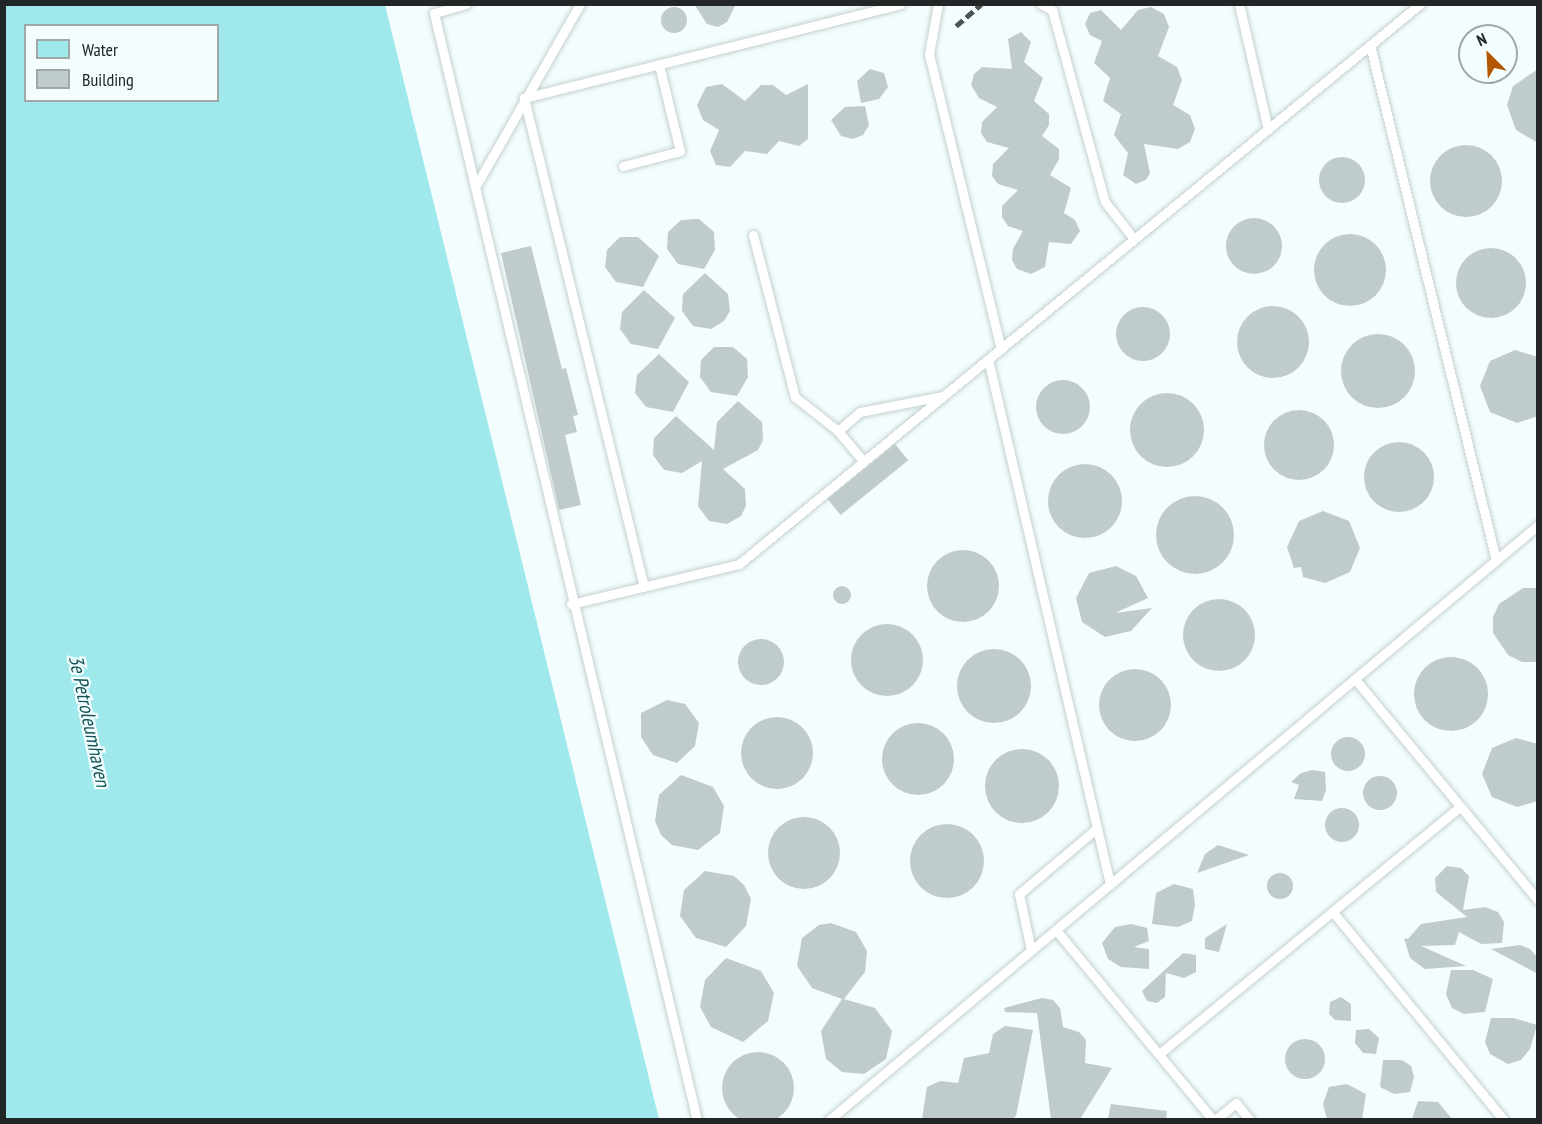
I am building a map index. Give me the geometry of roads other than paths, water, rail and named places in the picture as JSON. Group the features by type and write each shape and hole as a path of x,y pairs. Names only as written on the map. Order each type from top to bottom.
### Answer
{"lane":[{"path":"466,4 434,13 572,604 697,1119"},
{"path":"475,187 580,4"},
{"path":"524,98 900,4"},
{"path":"938,4 929,54 1001,349"},
{"path":"1041,4 1052,10 1105,202 1134,239"},
{"path":"1239,4 1268,129"},
{"path":"572,604 739,564 1420,4"},
{"path":"1370,45 1496,560"},
{"path":"623,166 681,151 659,65"},
{"path":"524,98 644,587"},
{"path":"753,236 791,389 801,403 838,431 864,462"},
{"path":"988,359 1110,884"},
{"path":"838,431 860,412 945,395"},
{"path":"829,1119 1538,525"},
{"path":"1355,679 1538,900"},
{"path":"1159,1054 1460,807"},
{"path":"1031,950 1019,894 1097,828"},
{"path":"1333,912 1504,1119"},
{"path":"1056,930 1214,1119 1236,1103 1250,1119"}],"water":[{"name":"3e Petroleumhaven","path":"5,4 385,5 659,1119 5,1119"}],"railway":[{"path":"956,26 981,4"}]}
